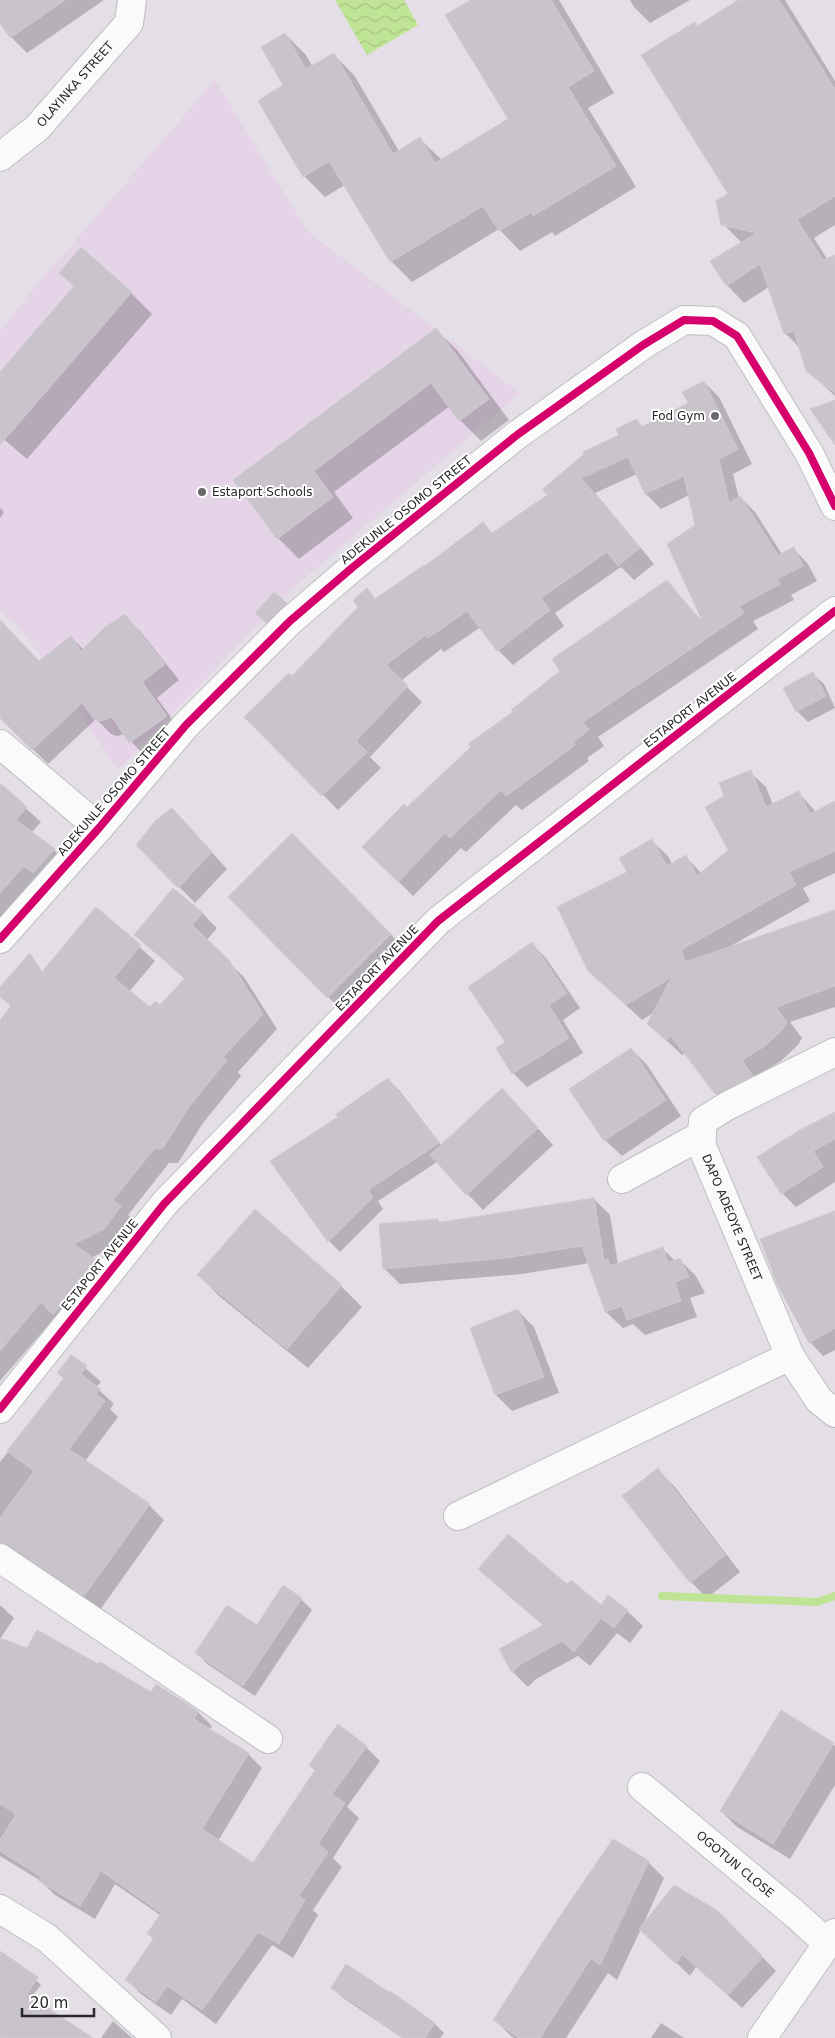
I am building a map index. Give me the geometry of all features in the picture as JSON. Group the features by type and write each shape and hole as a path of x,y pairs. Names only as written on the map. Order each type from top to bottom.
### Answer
{"street":[{"name":"OLAYINKA STREET","path":"0,157 37,128 129,23 132,0"},
{"name":"ADEKUNLE OSOMO STREET","path":"0,938 99,828 186,724 262,647 304,609 353,567 517,435 644,345 684,320 713,321 737,336 809,453 835,506"},
{"name":"ESTAPORT AVENUE","path":"0,1408 164,1204 438,921 835,611"},
{"path":"0,744 99,828"},
{"path":"622,1179 702,1136 702,1121 727,1106 835,1052"},
{"name":"DAPO ADEOYE STREET","path":"702,1136 701,1144 790,1356 819,1400 835,1413"},
{"path":"458,1516 790,1356"},
{"path":"0,1558 268,1739"},
{"name":"OGOTUN CLOSE","path":"642,1787 760,1885 831,1938"},
{"path":"0,1909 47,1938 157,2038"},
{"path":"762,2038 831,1938"}],"shaded area":[{"name":"Estaport Schools","path":"215,80 308,232 520,393 290,591 118,770 34,646 19,627 0,612 0,332 29,294"}],"water":[{"path":"335,0 404,0 418,25 367,55"}],"building":[{"path":"0,0 65,0 10,38 0,23"},
{"path":"471,0 551,0 594,71 568,87 616,166 533,216 531,212 499,231 483,206 390,262 329,161 303,177 258,101 283,85 261,47 285,33 306,69 334,53 393,154 420,137 435,163 508,119 445,15"},
{"path":"738,0 779,0 835,89 835,196 797,220 823,260 835,255 835,393 806,371 794,331 784,334 760,264 726,286 710,261 757,233 721,225 716,201 728,194 641,55 695,22 697,26"},
{"path":"81,247 132,292 0,445 0,372 74,286 59,273"},
{"path":"436,328 489,399 459,421 431,383 314,471 333,497 277,539 233,480"},
{"path":"704,381 738,449 719,459 729,503 740,496 778,555 794,547 803,566 777,579 780,584 739,606 744,613 583,722 589,730 573,742 575,745 506,796 501,790 450,838 445,833 398,882 362,847 404,804 407,807 471,747 468,744 513,712 511,710 560,671 552,659 667,580 699,619 701,618 667,544 695,525 684,476 645,494 628,457 581,478 640,548 618,566 607,552 541,598 550,610 497,651 467,611 428,638 426,635 386,665 408,686 356,741 367,752 322,796 244,717 289,673 292,676 358,607 353,600 367,588 375,599 425,566 483,522 492,533 553,491 546,494 543,489 584,454 583,452 619,435 616,429 637,419 641,427 688,403 682,392"},
{"path":"835,400 835,445 810,409"},
{"path":"274,592 287,603 266,623 255,613"},
{"path":"125,614 165,664 142,682 167,716 129,743 112,717 101,721 94,719 82,703 32,750 0,718 0,620 39,661 71,636 81,651 105,627"},
{"path":"813,672 826,696 796,712 783,688"},
{"path":"751,770 766,807 799,791 810,814 835,801 835,851 789,872 796,885 681,950 686,962 835,910 835,986 776,1007 787,1022 782,1030 765,1046 742,1060 753,1076 715,1094 671,1036 666,1040 647,1024 672,977 626,1005 588,971 557,907 627,872 619,858 652,839 667,866 686,855 697,876 728,850 705,807 724,796 719,783"},
{"path":"0,783 27,807 16,820 55,849 33,873 24,866 0,893"},
{"path":"172,808 212,852 178,888 136,845 156,820"},
{"path":"292,833 391,934 327,998 228,897"},
{"path":"173,888 203,913 192,925 229,960 263,1014 223,1057 227,1060 188,1108 163,1148 154,1149 113,1200 121,1206 104,1229 74,1244 96,1260 53,1315 41,1302 0,1351 0,1020 11,1006 0,997 0,987 30,953 42,972 96,907 141,945 114,978 150,1007 155,1001 160,1005 185,978 134,935"},
{"path":"532,942 567,993 549,1005 569,1038 512,1074 496,1048 505,1042 468,987"},
{"path":"631,1048 666,1100 604,1141 569,1089"},
{"path":"388,1078 439,1143 368,1190 373,1197 328,1242 270,1161 338,1117 336,1114"},
{"path":"502,1088 538,1128 466,1195 430,1155"},
{"path":"835,1112 835,1139 813,1151 823,1167 781,1194 757,1157 800,1130"},
{"path":"594,1198 604,1261 608,1259 610,1266 663,1247 668,1263 680,1258 689,1277 675,1282 681,1301 627,1320 622,1306 605,1312 582,1246 505,1258 383,1269 379,1224 439,1219 435,1223"},
{"path":"255,1209 342,1285 287,1349 197,1275"},
{"path":"835,1211 835,1328 809,1343 777,1284 760,1239"},
{"path":"518,1309 544,1377 495,1395 470,1328"},
{"path":"71,1355 87,1366 81,1374 100,1389 96,1394 105,1401 69,1449 150,1504 84,1596 9,1545 0,1543 0,1518 34,1471 7,1451 64,1378 57,1373"},
{"path":"658,1468 725,1555 690,1583 622,1496"},
{"path":"508,1534 567,1584 571,1580 601,1605 608,1595 628,1610 614,1628 601,1618 574,1652 562,1641 521,1664 512,1673 499,1649 543,1625 478,1569"},
{"path":"283,1585 302,1598 243,1686 195,1653 227,1605 257,1625"},
{"path":"37,1630 98,1664 100,1662 151,1692 156,1684 198,1711 194,1719 249,1753 202,1829 253,1863 315,1770 309,1765 338,1724 367,1746 332,1794 345,1803 318,1844 328,1852 299,1896 305,1900 279,1944 258,1932 202,2010 167,1986 156,2002 125,1980 154,1938 147,1934 161,1913 101,1871 80,1906 39,1881 41,1877 0,1851 0,1840 16,1814 0,1804 0,1638 27,1648"},
{"path":"781,1710 834,1743 773,1844 720,1811"},
{"path":"613,1839 649,1861 600,1965 591,1958 540,2038 519,2038 493,2020 556,1922"},
{"path":"674,1885 718,1911 763,1957 728,1995 682,1954 676,1964 639,1929"},
{"path":"0,1951 38,1977 27,1994 93,2038 0,2038"},
{"path":"346,1964 390,1991 435,2023 425,2038 402,2038 331,1988"}],"waterway":[{"path":"662,1596 817,1602 835,1596"}],"cycle path":[{"path":"0,939 99,828 186,725 290,621 353,567 517,435 643,345 684,320 713,321 737,336 809,453 835,506"},
{"path":"0,1409 164,1204 438,921 835,611"}],"place":[{"name":"Fod Gym","path":"715,416"},
{"name":"Estaport Schools","path":"202,492"}]}
